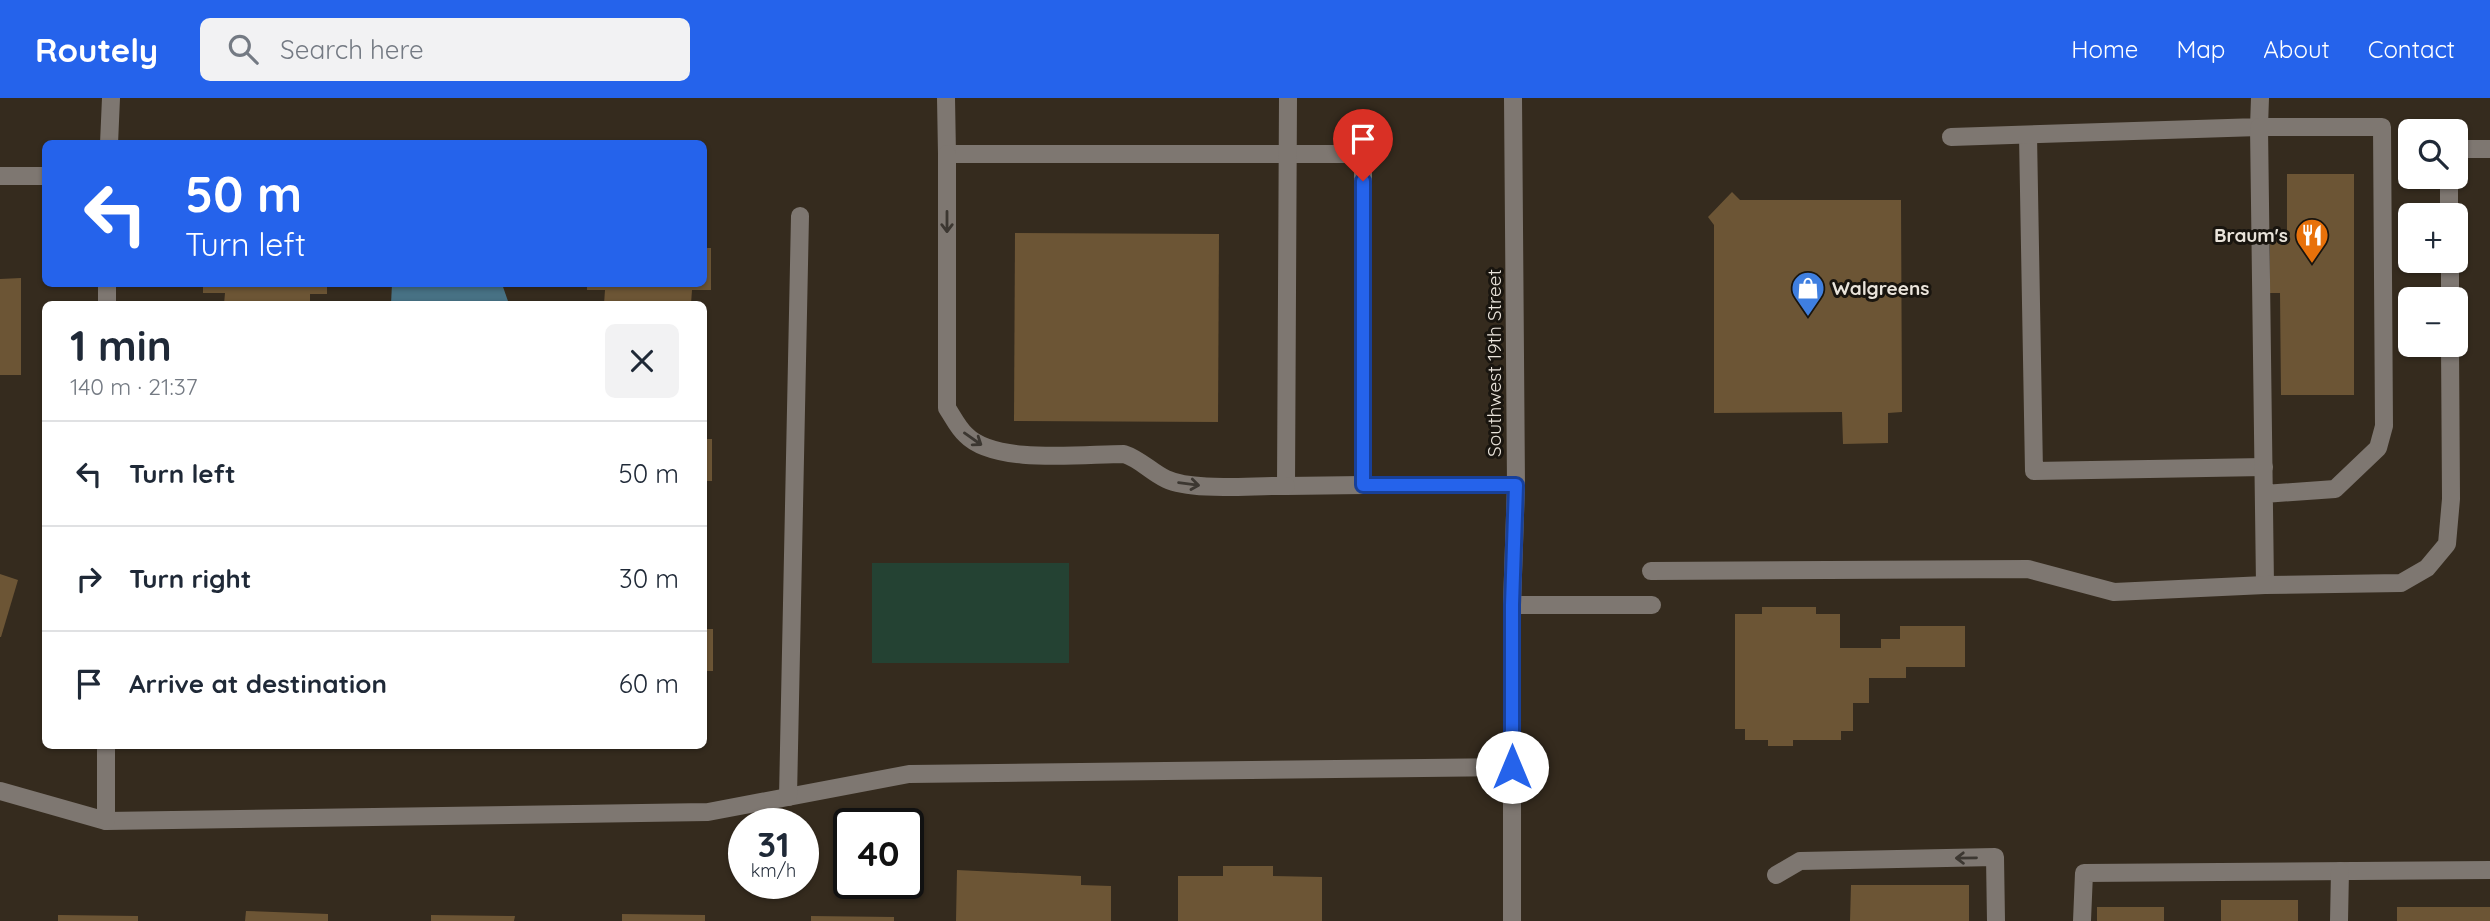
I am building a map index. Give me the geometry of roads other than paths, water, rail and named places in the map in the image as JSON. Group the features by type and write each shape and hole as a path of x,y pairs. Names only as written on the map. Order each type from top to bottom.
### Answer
{"street":[{"path":"109,140 111,98"},
{"path":"946,98 947,408 967,436 986,448 1010,454 1124,453 1138,458 1164,478 1185,485 1516,485"},
{"path":"1286,486 1288,98"},
{"name":"Southwest 19th Street","path":"1512,921 1512,605 1516,485 1513,98"},
{"path":"2260,98 2265,585"},
{"path":"1951,137 2259,127 2382,127 2384,426 2378,448 2335,489 2264,494"},
{"path":"2028,135 2034,471 2264,467"},
{"path":"2468,149 2490,149"},
{"path":"947,154 1363,154 1363,485"},
{"path":"0,176 42,176"},
{"path":"788,797 800,216"},
{"path":"1651,571 2028,569 2114,592 2265,585 2401,583 2427,568 2447,544 2451,499 2450,357"},
{"path":"1512,605 1652,605"},
{"path":"106,749 106,821"},
{"path":"0,791 106,821 708,812 909,774 1512,767"},
{"path":"1776,875 1800,861 1995,858 1996,921"},
{"path":"2082,921 2084,873 2490,870"},
{"path":"2339,921 2340,871"}],"water":[{"path":"392,287 503,287 508,301 391,301"}],"place":[{"name":"Braum's","path":"2312,265"},
{"name":"Walgreens","path":"1808,318"}]}
